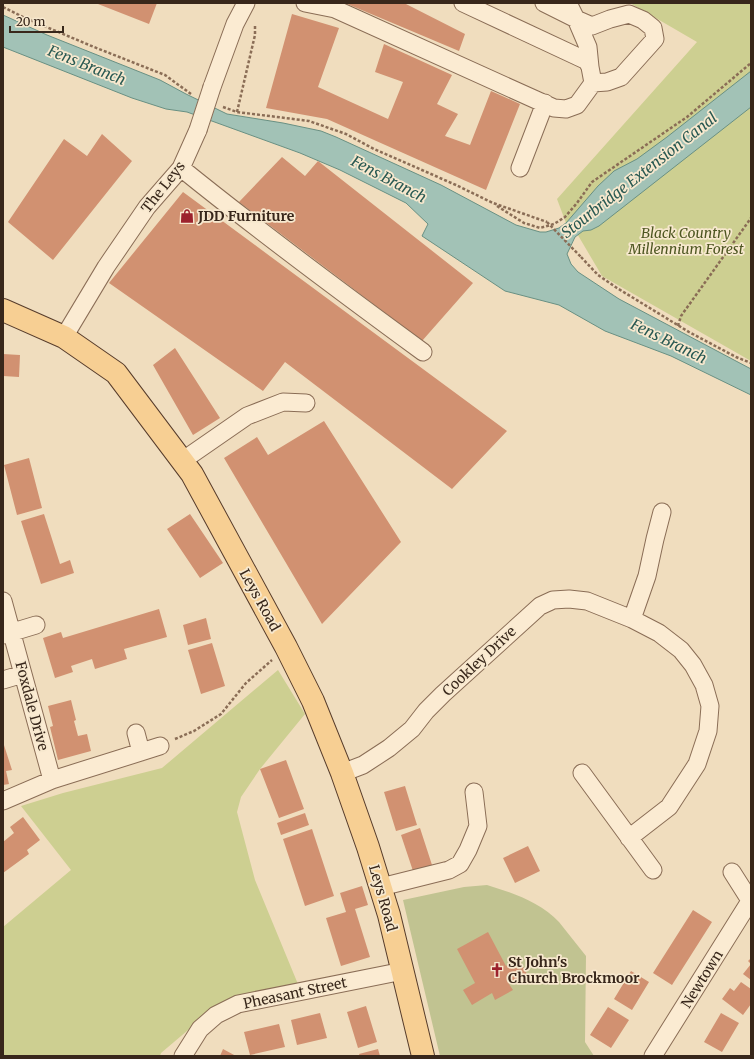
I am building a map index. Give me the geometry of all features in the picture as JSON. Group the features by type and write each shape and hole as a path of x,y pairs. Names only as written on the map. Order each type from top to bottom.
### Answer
{"main road":[{"name":"Leys Road","path":"3,310 64,336 116,373 192,474 289,653 313,701 342,773 381,887 423,1056"}],"street":[{"name":"The Leys","path":"64,336 106,267 147,207 181,168 198,130 235,24 246,3"},
{"path":"305,3 335,9 554,108 566,110 577,105 593,83 588,47 568,3"},
{"path":"463,3 587,61 590,67"},
{"path":"544,3 592,26 629,14 643,20 653,28 655,39 621,77 607,82 593,83"},
{"path":"520,168 545,103"},
{"path":"181,168 244,219 423,352"},
{"path":"182,461 247,416 283,402 306,403"},
{"path":"632,619 647,576 662,512"},
{"name":"Cookley Drive","path":"342,773 363,765 389,748 412,728 443,694 540,606 553,600 569,599 587,601 632,619 659,633 681,650 693,665 704,685 710,706 708,731 698,764 669,807 629,838"},
{"name":"Foxdale Drive","path":"3,602 8,634 23,674 52,780"},
{"path":"8,634 36,625"},
{"path":"3,680 23,674"},
{"path":"136,733 141,752"},
{"path":"3,801 52,780 160,746"},
{"path":"582,773 653,870"},
{"path":"381,887 449,870 460,864 468,850 478,826 474,792"},
{"name":"Newtown","path":"653,1056 751,901 732,872"},
{"name":"Pheasant Street","path":"183,1056 200,1030 216,1015 238,1004 403,971"}],"path":[{"path":"3,7 32,21 165,75 190,93 197,96"},
{"path":"237,112 255,35 254,19"},
{"path":"493,203 524,223 540,228 554,224 565,217 592,182 687,117 751,63"},
{"path":"218,106 237,112 309,121 346,134 374,149 493,203 547,222 598,275 678,326 736,357 751,363"},
{"path":"678,326 681,316 751,218"},
{"path":"160,746 194,731 220,714 246,683 289,653"}],"green space":[{"name":"Black Country Millennium Forest","path":"630,3 751,3 751,361 602,276 569,220 566,223 557,199 697,42"},
{"path":"278,670 305,714 260,769 241,797 237,812 255,880 300,989 207,1014 161,1053 160,1056 3,1056 3,927 71,870 21,806 63,793 162,768"},
{"path":"487,885 526,899 552,915 586,956 585,1042 594,1056 440,1056 403,900 464,887"}],"water":[{"path":"3,15 47,35 160,80 227,114 321,131 336,137 441,185 516,225 540,232 546,232 559,228 566,223 598,186 614,171 637,159 751,71 751,107 599,226 591,230 583,231 575,237 567,254 571,264 578,272 619,299 751,369 751,395 671,356 605,331 559,305 505,291 422,236 428,224 406,203 340,170 300,153 187,112 166,109 132,98 3,47"}],"building":[{"path":"98,3 157,3 149,24"},
{"path":"345,3 404,3 465,34 459,51"},
{"path":"292,14 339,28 318,87 388,119 403,82 375,72 384,44 452,75 437,104 458,114 445,136 470,145 491,91 520,104 486,190 327,119 266,108"},
{"path":"102,134 132,161 53,260 8,222 64,139 87,156"},
{"path":"282,157 305,176 318,161 473,283 422,341 239,202"},
{"path":"183,192 507,431 452,489 285,362 263,391 109,283"},
{"path":"175,348 220,418 193,435 153,365"},
{"path":"3,354 20,355 19,377 3,376"},
{"path":"324,421 401,542 322,624 224,458 257,437 268,455"},
{"path":"29,458 42,508 17,515 4,465"},
{"path":"44,514 60,564 70,560 74,573 41,584 21,521"},
{"path":"190,514 223,563 200,578 167,529"},
{"path":"159,609 167,637 124,649 127,659 95,669 92,659 71,666 73,672 55,678 43,638 61,632 63,638"},
{"path":"206,618 211,639 188,645 183,625"},
{"path":"212,643 225,686 201,694 188,650"},
{"path":"71,700 78,736 87,734 91,751 58,760 50,727 53,726 48,706"},
{"path":"3,742 12,770 6,771 9,784 3,785"},
{"path":"286,760 304,809 279,818 260,769"},
{"path":"405,786 417,825 396,831 384,792"},
{"path":"305,813 309,825 281,835 277,823"},
{"path":"23,817 40,840 27,850 29,854 3,873 3,842 14,833 10,827"},
{"path":"420,828 432,865 413,871 401,835"},
{"path":"312,829 334,896 305,906 283,839"},
{"path":"528,846 540,871 515,883 503,858"},
{"path":"362,886 368,905 355,909 370,957 341,966 326,918 346,912 340,893"},
{"path":"693,910 712,922 672,985 653,973"},
{"name":"St John's Church Brockmoor","path":"488,932 506,966 519,959 527,974 509,984 513,990 495,1000 492,993 472,1005 463,990 475,983 457,949"},
{"path":"751,964 751,980 743,974"},
{"path":"631,971 649,982 632,1010 614,999"},
{"path":"741,982 751,989 751,1004 743,1015 722,999 730,988 734,991"},
{"path":"366,1006 377,1042 358,1048 347,1012"},
{"path":"608,1007 629,1020 611,1048 590,1035"},
{"path":"320,1013 327,1038 297,1045 291,1020"},
{"path":"721,1013 739,1023 722,1052 704,1042"},
{"path":"279,1024 285,1047 250,1055 244,1032"},
{"path":"223,1049 236,1056 220,1056"},
{"path":"378,1049 380,1056 360,1056 359,1054"}],"place":[{"name":"JDD Furniture","path":"187,216"},
{"name":"St John's Church Brockmoor","path":"497,970"}],"water label":[{"name":"Fens Branch","path":"87,65"},
{"name":"Stourbridge Extension Canal","path":"639,175"},
{"name":"Fens Branch","path":"389,179"},
{"name":"Fens Branch","path":"669,341"}]}
